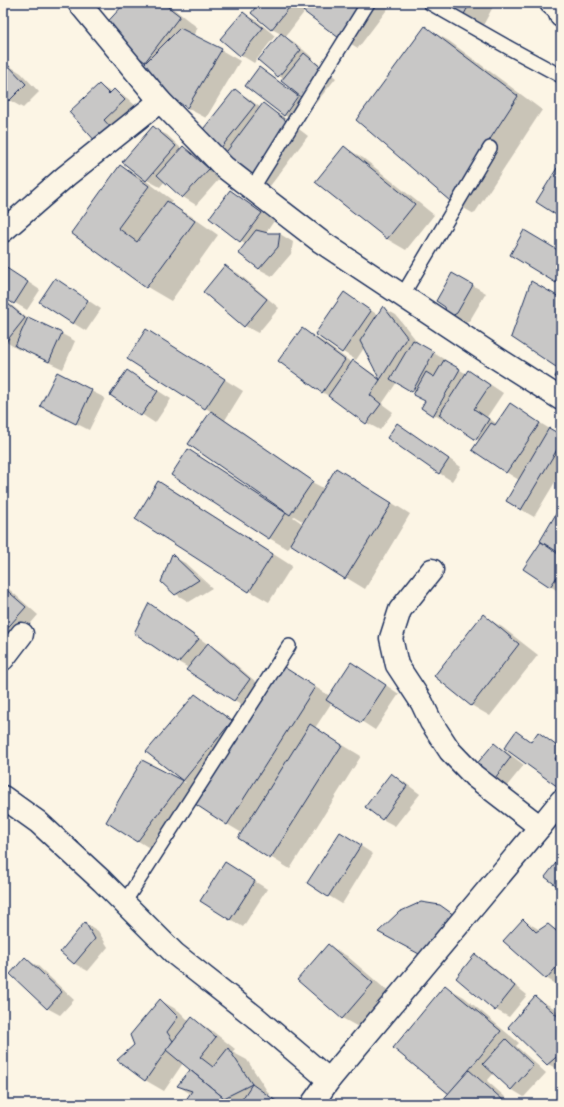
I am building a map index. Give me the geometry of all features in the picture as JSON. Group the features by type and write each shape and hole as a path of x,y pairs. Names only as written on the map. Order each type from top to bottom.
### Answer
{"street":[{"path":"79,3 160,101 224,167 320,241 495,357 561,398"},
{"path":"551,3 558,9 561,16"},
{"path":"3,231 66,176 160,101"},
{"path":"432,570 400,610 391,638 397,664 450,751 474,776 540,827"},
{"path":"3,659 22,634"},
{"path":"3,797 38,822 102,881 175,954 255,1017 329,1080"},
{"path":"312,1104 329,1080 561,801"}],"lane":[{"path":"252,189 368,3"},
{"path":"430,3 561,76"},
{"path":"402,296 490,148"},
{"path":"124,903 289,646"}],"building":[{"path":"125,3 163,3 180,16 145,62 101,29"},
{"path":"259,3 293,3 271,30 251,13"},
{"path":"309,3 365,3 339,38 303,11"},
{"path":"439,3 470,3 461,20"},
{"path":"243,12 263,28 240,56 220,39"},
{"path":"425,26 518,96 450,201 356,120"},
{"path":"180,28 222,49 187,108 136,72"},
{"path":"281,33 301,50 278,77 258,60"},
{"path":"304,53 324,70 301,97 281,81"},
{"path":"7,64 26,84 9,101 3,95 3,68"},
{"path":"259,67 298,96 284,116 245,86"},
{"path":"99,84 109,94 114,89 125,100 104,120 113,130 98,144 69,112"},
{"path":"235,89 255,105 220,149 200,133"},
{"path":"263,103 290,124 251,176 224,155"},
{"path":"153,126 176,146 146,181 122,162"},
{"path":"183,146 209,169 182,198 157,175"},
{"path":"344,146 415,204 387,239 315,182"},
{"path":"120,165 149,186 118,228 137,242 167,201 195,221 146,288 71,233"},
{"path":"557,168 561,171 561,218 536,202"},
{"path":"230,190 262,213 240,242 209,218"},
{"path":"256,230 268,233 280,233 278,247 259,269 238,253"},
{"path":"524,230 561,252 561,274 556,283 510,255"},
{"path":"225,265 267,299 244,327 203,292"},
{"path":"5,267 28,282 14,304 3,297 3,271"},
{"path":"452,273 473,285 457,313 447,319 445,307 436,301"},
{"path":"55,278 88,300 73,324 39,302"},
{"path":"531,281 561,298 561,365 559,369 511,337"},
{"path":"344,292 371,311 342,353 315,334"},
{"path":"3,300 25,318 5,343 3,341"},
{"path":"383,306 407,337 380,380 360,341"},
{"path":"28,317 62,333 49,362 15,346"},
{"path":"302,328 345,360 322,393 278,361"},
{"path":"146,329 225,379 205,409 127,359"},
{"path":"413,340 434,352 412,392 390,379"},
{"path":"353,360 380,380 370,395 381,404 366,424 328,396"},
{"path":"444,360 460,369 433,416 421,408 425,401 413,395 426,372 434,377"},
{"path":"561,365 561,380 555,377"},
{"path":"127,370 158,391 141,416 110,395"},
{"path":"468,370 490,385 474,409 489,419 476,440 439,415"},
{"path":"57,372 92,390 76,424 40,406"},
{"path":"510,403 540,423 506,473 472,450 491,423 495,425"},
{"path":"211,411 313,481 290,515 188,444"},
{"path":"397,423 449,459 439,474 387,438"},
{"path":"549,428 561,435 561,443 521,510 506,501"},
{"path":"188,449 286,513 269,539 171,475"},
{"path":"336,468 392,503 345,579 290,544"},
{"path":"158,481 273,554 249,592 135,519"},
{"path":"561,507 561,554 540,541"},
{"path":"541,542 561,556 561,571 550,587 523,569"},
{"path":"172,554 199,580 175,595 161,582"},
{"path":"3,587 26,607 3,633"},
{"path":"149,603 199,639 178,663 134,633"},
{"path":"483,614 519,644 471,706 434,676"},
{"path":"208,643 250,679 234,701 186,670"},
{"path":"351,662 386,685 361,723 326,700"},
{"path":"284,667 315,687 227,825 195,804"},
{"path":"195,694 232,721 183,781 146,752"},
{"path":"310,724 342,745 270,859 238,838"},
{"path":"516,731 531,742 538,732 561,749 555,759 561,763 561,783 558,787 504,748"},
{"path":"494,743 511,757 489,786 471,771"},
{"path":"142,760 183,781 137,842 106,822"},
{"path":"391,773 407,786 382,820 365,807"},
{"path":"340,832 361,845 328,897 307,883"},
{"path":"559,859 561,861 561,889 545,877"},
{"path":"225,862 255,881 230,920 200,901"},
{"path":"561,893 561,908 554,902"},
{"path":"421,902 440,905 454,915 421,955 378,932 399,912"},
{"path":"523,919 536,932 548,924 561,935 561,962 546,979 503,941"},
{"path":"85,922 95,939 74,964 60,952"},
{"path":"328,944 373,983 342,1019 297,980"},
{"path":"475,954 515,986 495,1011 456,978"},
{"path":"25,957 62,992 47,1009 10,974"},
{"path":"445,985 501,1031 449,1094 393,1048"},
{"path":"535,996 561,1019 561,1053 547,1065 508,1027"},
{"path":"160,999 178,1017 167,1032 173,1041 145,1081 117,1060 134,1045 130,1035"},
{"path":"192,1017 216,1037 200,1057 213,1067 228,1048 252,1084 224,1098 166,1050"},
{"path":"506,1039 533,1065 511,1090 483,1064"},
{"path":"190,1070 224,1098 219,1104 183,1104 192,1091 177,1086"},
{"path":"469,1070 503,1100 499,1104 439,1104"},
{"path":"252,1084 280,1104 239,1104"}]}
